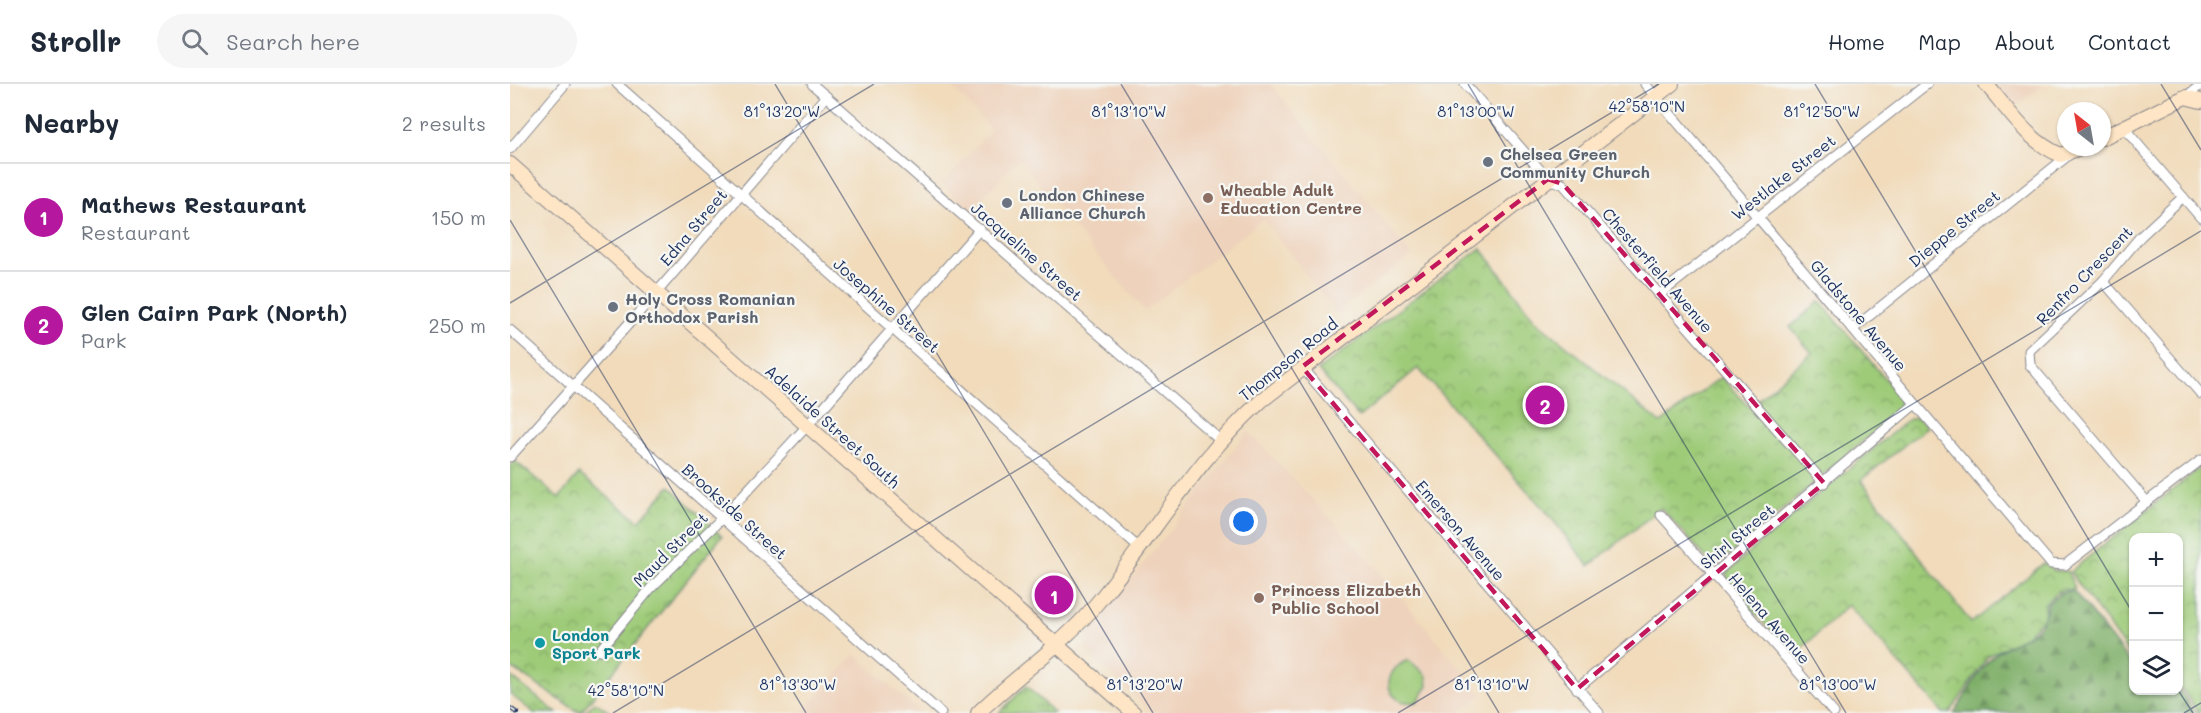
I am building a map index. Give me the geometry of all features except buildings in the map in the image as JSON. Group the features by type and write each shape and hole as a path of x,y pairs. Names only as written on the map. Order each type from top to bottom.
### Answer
{"street":[{"path":"510,148 565,84"},
{"name":"Josephine Street","path":"617,84 1139,548"},
{"name":"Jacqueline Street","path":"812,84 1221,441"},
{"name":"Chesterfield Avenue","path":"1466,84 1548,179 1563,184 1824,483"},
{"name":"Gladstone Avenue","path":"1645,84 1853,329 1914,405 2051,564 2066,565 2147,502"},
{"name":"Thompson Road","path":"978,713 1015,678 1059,645 1097,603 1234,424 1302,367 1672,84"},
{"name":"Westlake Street","path":"1659,295 1926,84"},
{"path":"1986,84 2034,139 2049,151 2057,154"},
{"path":"2111,134 2185,97 2201,85"},
{"name":"Edna Street","path":"510,458 826,96"},
{"path":"2185,97 2201,101"},
{"path":"2124,128 2201,219"},
{"name":"Dieppe Street","path":"1853,329 2070,156"},
{"name":"Adelaide Street South","path":"510,164 1134,713"},
{"name":"Renfro Crescent","path":"2147,502 2030,365 2029,351 2103,281 2140,237 2183,197"},
{"name":"Maud Street","path":"599,651 651,588 721,519 807,426 980,229"},
{"path":"2103,281 2201,394"},
{"name":"Brookside Street","path":"510,330 941,713"},
{"name":"Emerson Avenue","path":"1302,367 1599,713"},
{"name":"Shirl Street","path":"1577,688 1824,483 1914,405"},
{"path":"2147,502 2201,460"},
{"name":"Helena Avenue","path":"1661,515 1834,713"}],"highlighted area":[{"path":"1548,179 1563,184 1824,483 1577,689 1302,367"}],"shaded area":[{"name":"Wheable Adult Education Centre","path":"950,84 1270,84 1412,255 1336,313 1263,219 1145,311 1078,233 1019,158 971,210 942,184 991,130"},
{"path":"1997,84 2044,84 2015,107"},
{"name":"Princess Elizabeth Public School","path":"1248,431 1366,556 1483,695 1460,713 1153,713 1088,654 1084,640"},
{"path":"855,654 921,713 802,713"}],"green space":[{"path":"1481,248 1535,320 1661,423 1721,377 1749,407 1812,353 1790,327 1820,301 1898,394 1900,404 1897,412 1720,563 1710,562 1661,508 1589,566 1549,515 1418,368 1359,417 1318,370"},
{"path":"1918,418 1927,427 1861,480 1971,623 2044,563 2054,571 2067,571 2075,588 2058,592 2046,602 2044,617 2027,635 1988,656 1950,713 1943,713 1848,605 1793,657 1728,582 1726,574 1755,547 1909,419"},
{"path":"515,461 559,498 579,474 639,521 670,486 722,536 580,713 510,667 510,466"},
{"path":"2201,467 2201,713 2198,713 2183,690 2183,533 2129,533 2129,654 2070,572"},
{"path":"2073,590 2129,661 2129,695 2183,695 2194,713 1954,713 1991,658 2033,632 2045,616 2048,603 2059,594"},
{"path":"1409,660 1427,676 1428,686 1417,702 1398,699 1389,687 1389,679 1393,672 1399,665"},
{"path":"510,676 557,713 534,713 510,694"},
{"path":"1026,686 1054,713 999,713"},
{"path":"595,702 611,713 584,713"}],"railway":[{"path":"510,708 517,713"}],"place":[{"name":"Chelsea Green Community Church","path":"1488,162"},
{"name":"Wheable Adult Education Centre","path":"1208,198"},
{"name":"London Chinese Alliance Church","path":"1007,203"},
{"name":"Holy Cross Romanian Orthodox Parish","path":"613,307"},
{"name":"Glen Cairn Park (North)","path":"1545,405"},
{"name":"Mathews Restaurant","path":"1054,595"},
{"name":"Princess Elizabeth Public School","path":"1259,598"},
{"name":"London Sport Park","path":"540,643"}]}
